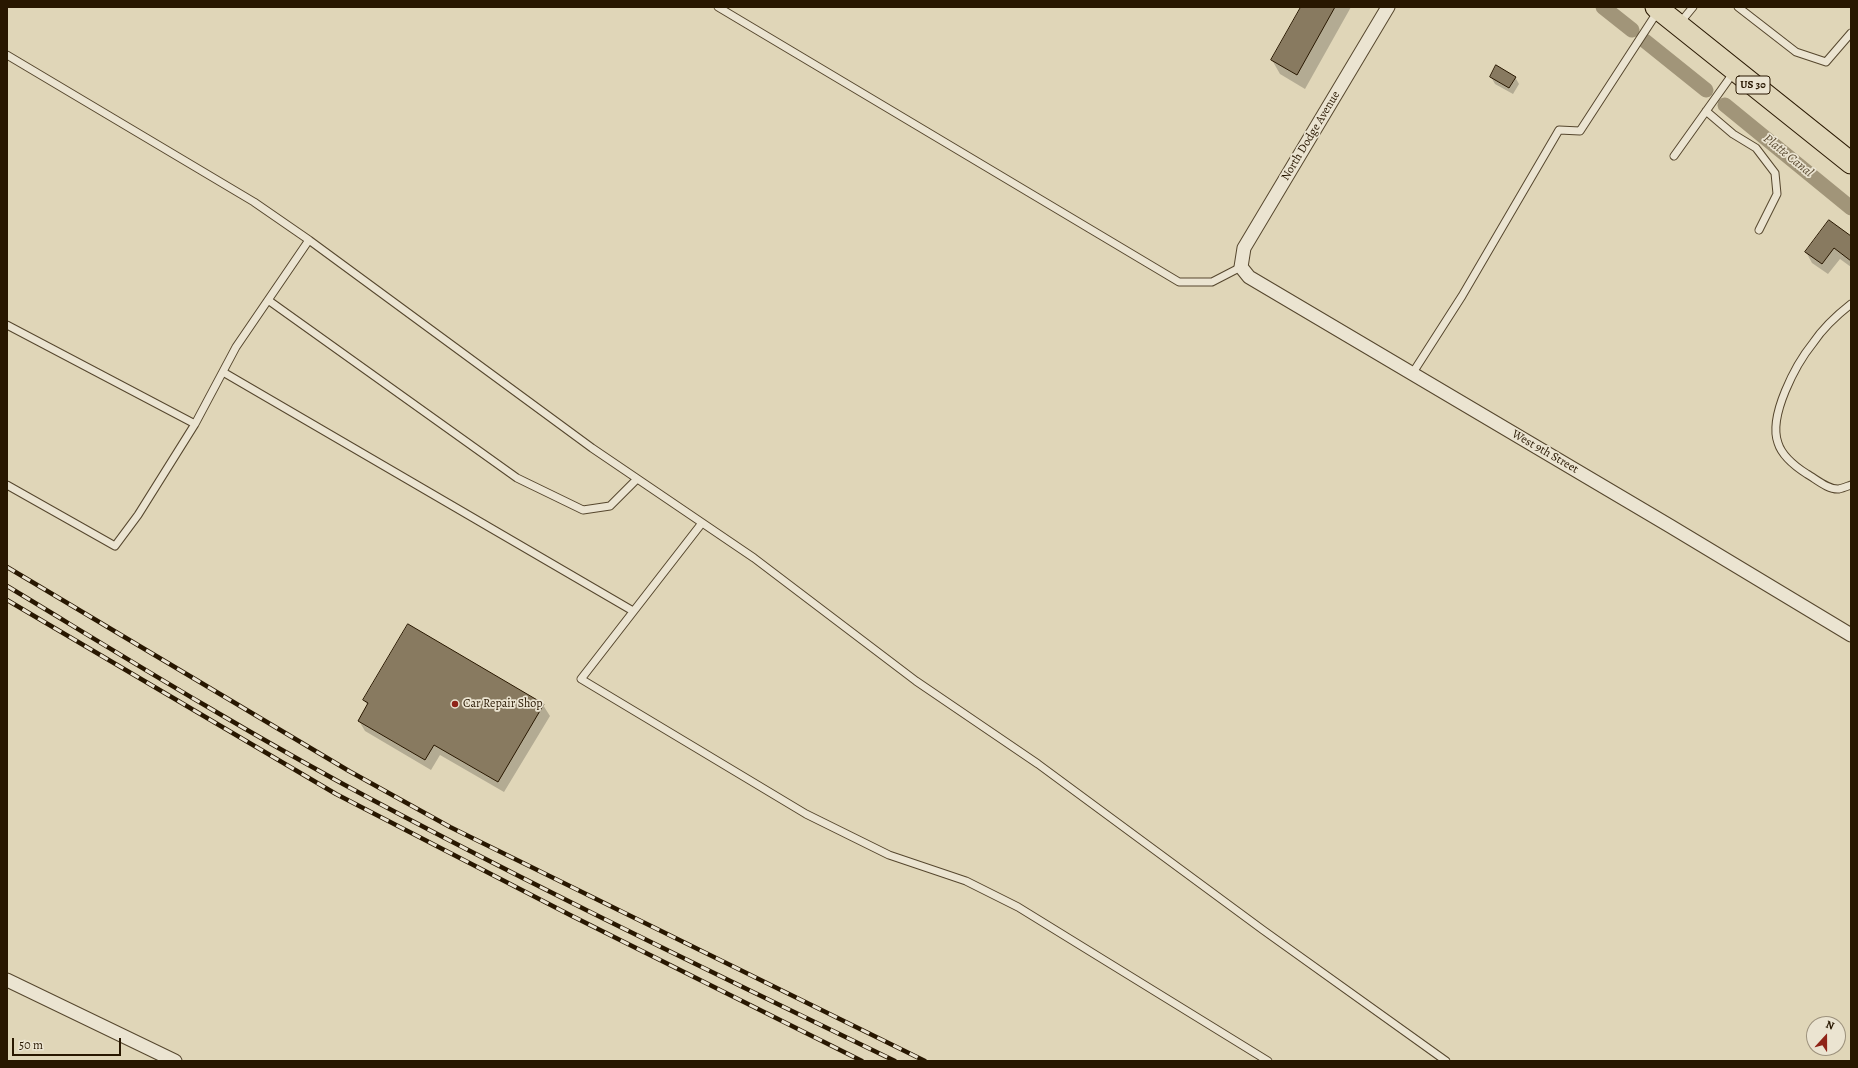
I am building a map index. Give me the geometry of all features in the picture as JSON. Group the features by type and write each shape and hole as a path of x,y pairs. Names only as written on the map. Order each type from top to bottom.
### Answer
{"main road":[{"name":"US 30","path":"1658,8 1851,163"}],"street":[{"name":"North Dodge Avenue","path":"1241,267 1244,248 1388,7"},
{"name":"West 9th Street","path":"1241,267 1249,277 1851,635"},
{"path":"7,980 175,1061"}],"lane":[{"path":"718,7 1179,282 1212,282 1241,267"},
{"path":"1679,25 1693,7"},
{"path":"1738,7 1796,52 1826,62 1851,33"},
{"path":"1412,374 1462,296 1559,130 1580,131 1658,8"},
{"path":"7,54 254,202 309,240 592,448 754,558 916,681 1038,764 1263,930 1446,1061"},
{"path":"1674,156 1735,70"},
{"path":"1706,111 1733,134 1756,148 1775,173 1777,194 1759,230"},
{"path":"7,486 115,546 138,515 195,424 236,347 309,240"},
{"path":"268,300 517,478 583,510 610,506 637,479"},
{"path":"1851,304 1835,317 1813,342 1802,359 1780,406 1775,422 1778,443 1797,468 1824,485 1839,489 1851,485"},
{"path":"7,325 195,424"},
{"path":"223,372 634,611"},
{"path":"702,523 581,679 806,814 889,855 966,881 1018,907 1268,1061"}],"building":[{"path":"1301,7 1335,7 1297,75 1271,60"},
{"path":"1496,65 1516,77 1509,88 1490,77"},
{"path":"1829,220 1851,236 1851,261 1834,248 1822,264 1805,252"},
{"name":"Car Repair Shop","path":"408,624 544,704 498,782 434,745 425,760 358,721 368,703 363,700"}],"waterway":[{"path":"1603,7 1632,30"},
{"path":"1645,41 1706,90"},
{"name":"Platte Canal","path":"1725,105 1851,208"}],"railway":[{"path":"7,567 349,771 450,827 925,1061"},
{"path":"7,586 216,712 343,784 548,891 895,1061"},
{"path":"7,600 336,794 572,916 862,1061"}],"place":[{"name":"Car Repair Shop","path":"455,704"}]}
